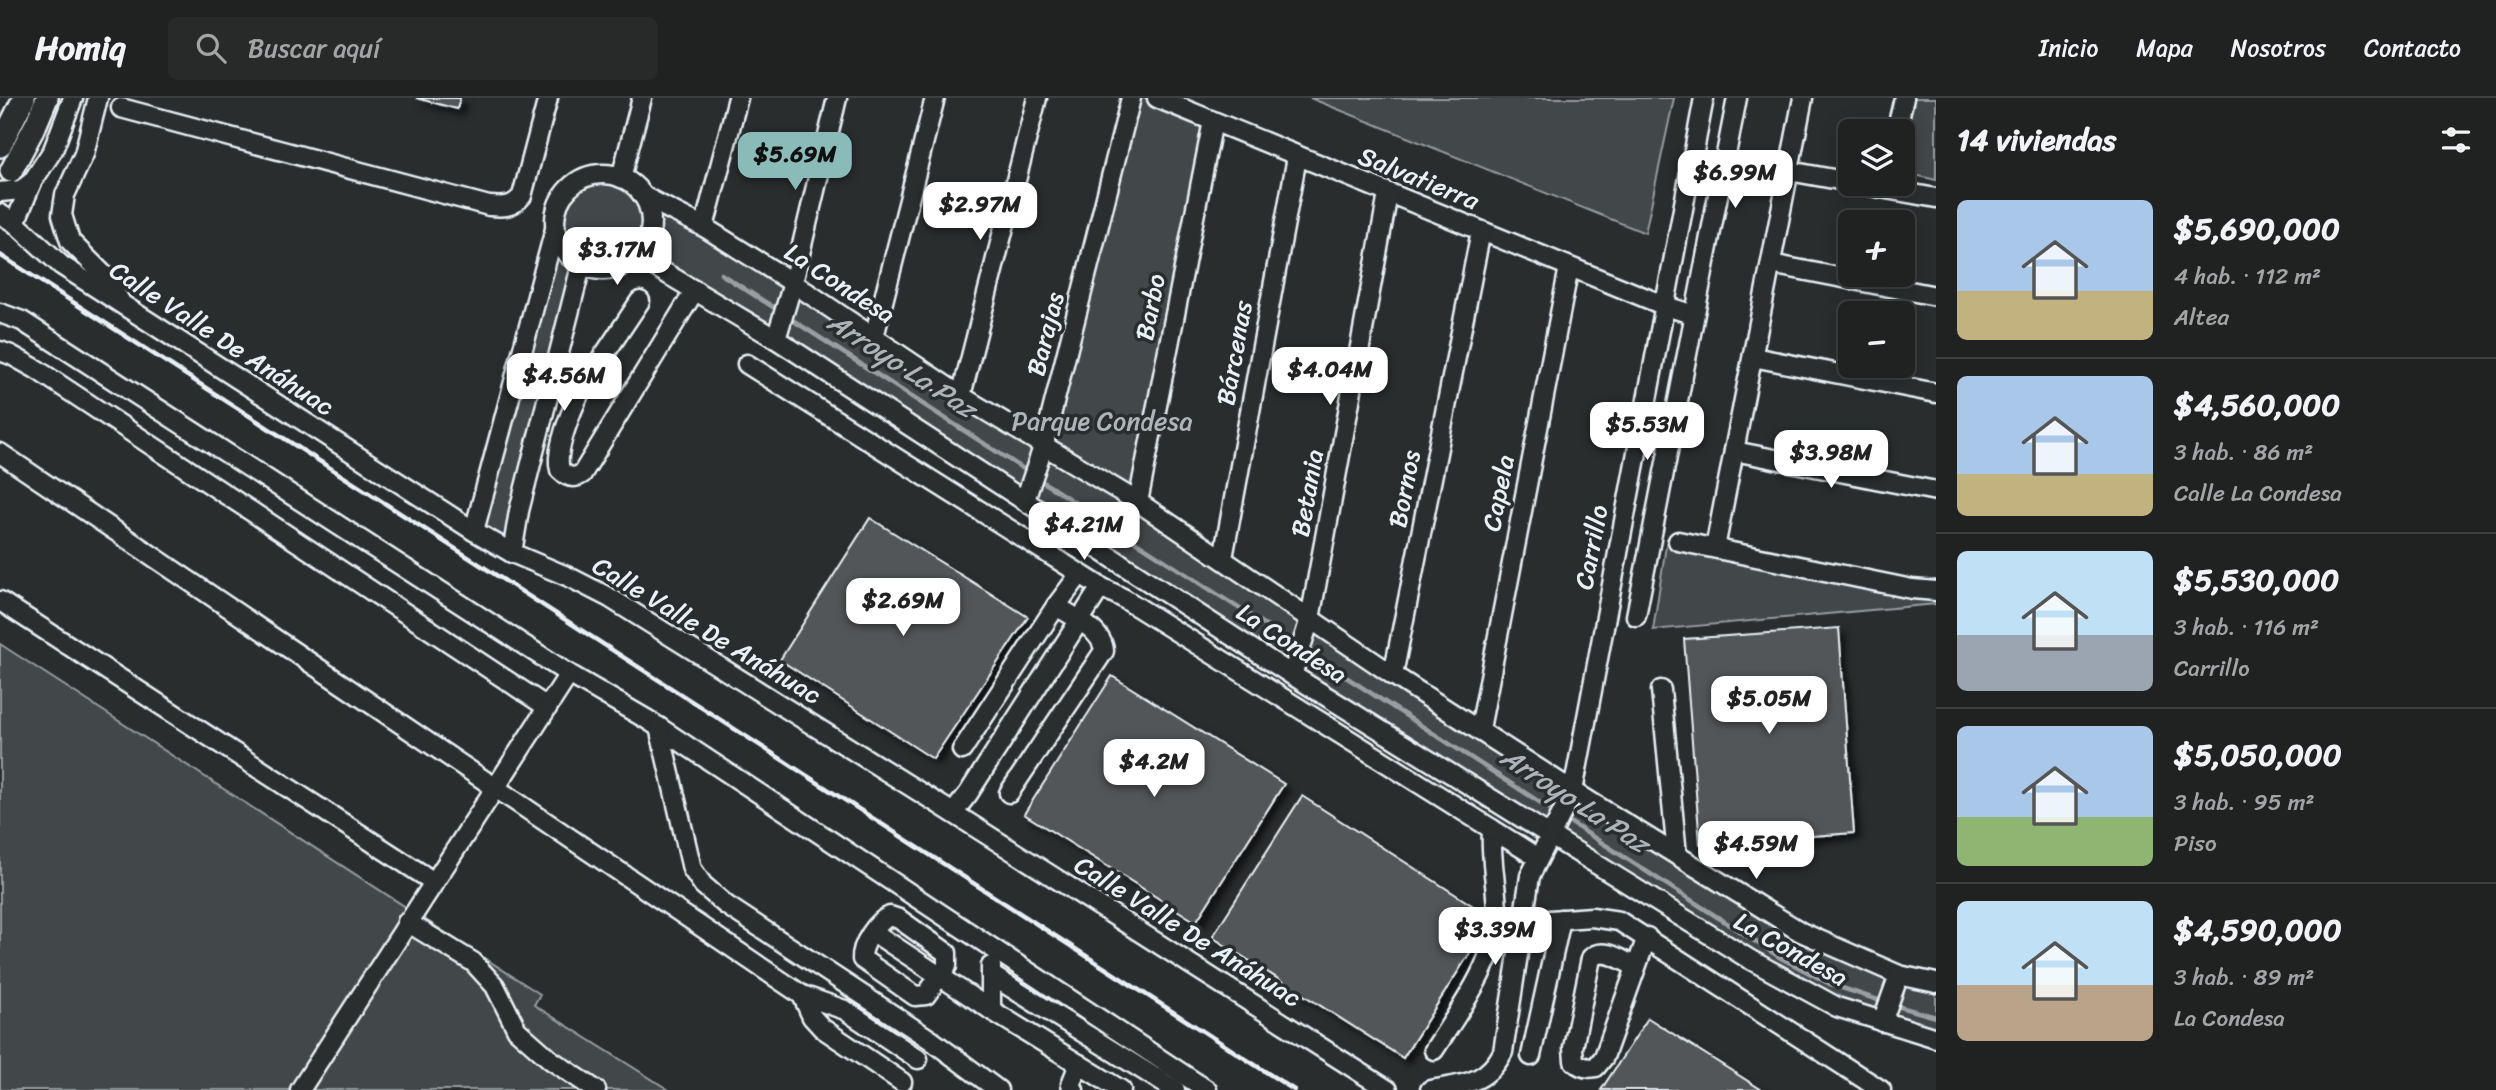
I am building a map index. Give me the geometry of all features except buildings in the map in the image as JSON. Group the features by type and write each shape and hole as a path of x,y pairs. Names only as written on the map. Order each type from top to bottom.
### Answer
{"main road":[{"path":"0,146 24,98"},
{"path":"11,171 47,98"}],"street":[{"path":"7,219 53,150 73,98"},
{"path":"98,98 83,154 65,195 62,215 70,241 106,277 121,304"},
{"path":"121,108 501,207 516,203 522,196 548,98"},
{"path":"621,178 642,98"},
{"path":"705,227 738,98"},
{"path":"776,339 793,283 837,98"},
{"path":"874,337 935,98"},
{"path":"961,396 1037,98"},
{"name":"Barajas","path":"1025,500 1043,447 1131,98"},
{"name":"Salvatierra","path":"1157,98 1388,194 1694,315"},
{"name":"Carrillo","path":"1430,1090 1471,1082 1485,1076 1496,1065 1503,1052 1531,876 1571,794 1704,98"},
{"path":"1636,616 1737,98"},
{"path":"1715,548 1803,98"},
{"path":"1899,119 1904,98"},
{"name":"Barbo","path":"1138,502 1213,121"},
{"name":"Bárcenas","path":"1223,558 1297,157"},
{"path":"1789,171 1838,180"},
{"path":"474,531 555,229 557,208 568,189 579,180 607,174 634,185 650,211 651,227 646,243 637,256 621,267 601,270 582,265 569,256 559,244 555,229"},
{"path":"0,192 20,190 33,182"},
{"path":"1915,193 1936,198"},
{"name":"Betania","path":"1292,676 1310,619 1388,194"},
{"name":"La Condesa","path":"643,196 705,227 961,396 1138,502 1394,675 1480,729 1571,794 1678,855 1801,932 1898,979 1936,983"},
{"name":"Calle Valle De Anáhuac","path":"7,219 61,265 474,531 512,553 610,598 1388,1090"},
{"name":"Bornos","path":"1394,675 1481,231"},
{"name":"La Condesa","path":"637,256 776,339 1292,676 1552,832 1798,987 1837,1007 1883,1018 1936,1038"},
{"path":"1770,264 1936,296"},
{"path":"512,553 519,511 582,265"},
{"name":"Capela","path":"1480,729 1569,267"},
{"path":"640,301 575,402 558,459 561,470 568,476 578,477 582,474 695,290"},
{"path":"0,313 22,321 569,674 659,727 1207,1090"},
{"path":"0,351 36,369 547,707"},
{"path":"1753,357 1936,393"},
{"path":"747,365 1538,858"},
{"path":"1734,451 1936,491"},
{"path":"0,453 802,995 838,1006 918,1059"},
{"path":"1678,541 1912,589 1936,591"},
{"path":"962,750 1056,606 1080,574"},
{"path":"953,813 968,794 1101,587"},
{"path":"0,601 434,883"},
{"path":"1009,793 1104,651 1104,645 1098,636 1056,606"},
{"path":"300,1090 569,674"},
{"path":"1661,690 1678,855"},
{"path":"659,727 692,869 703,886 726,905 931,1040 998,1090"},
{"path":"1434,1051 1477,982 1494,939 1497,915 1490,846 1492,829"},
{"path":"890,916 899,919 947,953 947,966 929,992 919,997 864,962 861,956 873,932 890,916"},
{"path":"1522,922 1606,918 1631,926 1881,1090"},
{"path":"1531,1056 1562,919"},
{"path":"407,922 481,970 495,986 517,1030 551,1060 596,1090"},
{"path":"873,932 991,1010 1121,1090"},
{"path":"1636,967 1602,952 1591,958 1573,1048 1574,1061 1578,1065 1585,1068 1595,1067 1604,1057 1647,937"},
{"path":"990,945 991,1010"},
{"path":"991,975 1175,1090"},
{"path":"1883,1018 1898,979"},
{"path":"802,995 812,1017 822,1028 900,1086 931,1040"},
{"path":"1074,1090 1071,1084 1079,1064"}],"green space":[{"name":"Parque Condesa","path":"1131,98 1157,98 1213,121 1138,502 1801,932 1936,983 1936,1038 1837,1007 637,256 611,268 582,266 512,553 474,531 555,229 557,210 574,185 586,178 600,175 614,177 629,184 643,196 1043,446"},
{"path":"1310,98 1674,98 1645,233"},
{"path":"1912,98 1936,98 1936,180 1915,175 1915,119 1908,119"},
{"path":"1667,539 1936,591 1936,604 1653,630"},
{"path":"0,644 540,994 534,1005 669,1090 0,1090"}],"waterway":[{"name":"Arroyo La Paz","path":"721,274 773,307"},
{"name":"Arroyo La Paz","path":"794,321 1022,468"},
{"name":"Arroyo La Paz","path":"1043,482 1290,641"},
{"name":"Arroyo La Paz","path":"1312,655 1558,814"},
{"name":"Arroyo La Paz","path":"1565,819 1781,958 1830,984 1884,1002"},
{"name":"Arroyo La Paz","path":"1893,1005 1936,1017"}],"railway":[{"path":"0,255 1294,1090"}]}
